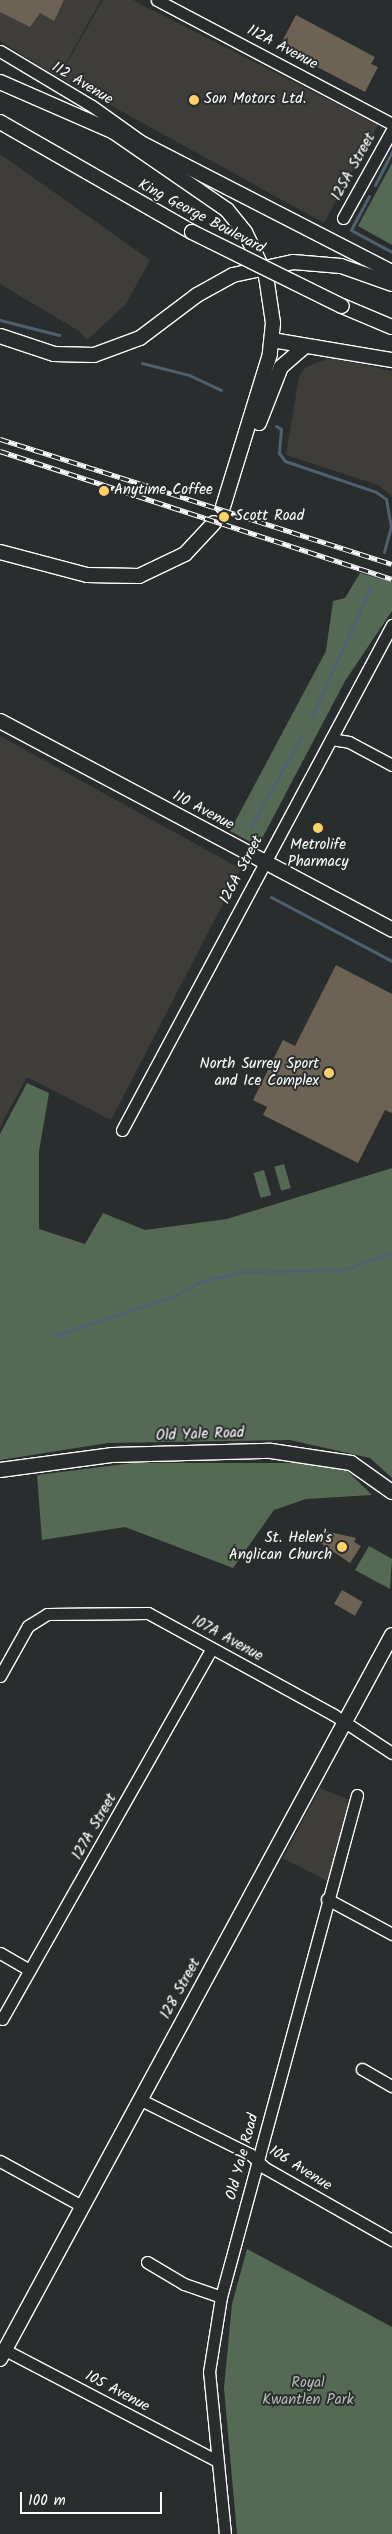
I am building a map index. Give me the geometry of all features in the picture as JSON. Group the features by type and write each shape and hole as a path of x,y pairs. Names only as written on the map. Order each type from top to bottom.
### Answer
{"main road":[{"path":"0,82 145,144 392,272"},
{"name":"King George Boulevard","path":"0,122 192,232 342,306 392,327"},
{"path":"111,130 227,210 245,232 263,266 272,306 272,340 224,503 236,487 281,367 305,346"},
{"path":"0,336 70,356 94,355 140,338 203,291 263,266 293,262 334,265 392,284"},
{"path":"272,340 392,360"},
{"path":"0,552 87,575 139,576 186,554 214,524"},
{"name":"110 Avenue","path":"0,721 392,929"},
{"name":"Old Yale Road","path":"0,1470 113,1455 271,1451 351,1463 392,1492"},
{"name":"128 Street","path":"2,2354 80,2205 392,1636"}],"street":[{"name":"112A Avenue","path":"157,0 392,124"},
{"name":"112 Avenue","path":"0,51 92,106 145,144"},
{"name":"125A Street","path":"343,218 392,130"},
{"name":"126A Street","path":"122,1130 263,861 392,626"},
{"path":"331,739 349,742 392,765"},
{"name":"107A Avenue","path":"0,1676 32,1622 48,1614 148,1613 344,1723 392,1753"},
{"name":"127A Street","path":"2,2018 212,1648"},
{"name":"Old Yale Road","path":"225,2534 215,2460 209,2372 221,2297 259,2162 327,1899 357,1795"},
{"path":"327,1899 392,1934"},
{"path":"0,1953 29,1970"},
{"path":"362,2070 392,2086"},
{"name":"106 Avenue","path":"138,2099 259,2162 392,2240"},
{"path":"0,2161 80,2205"},
{"path":"147,2262 184,2284 221,2297"},
{"name":"105 Avenue","path":"2,2354 215,2460"}],"shaded area":[{"path":"0,0 101,0 58,77 0,41"},
{"path":"103,0 133,0 378,125 324,223 59,77"},
{"path":"0,154 150,260 126,304 87,340 79,331 0,284"},
{"path":"332,357 392,371 392,496 378,485 286,455 299,377 306,367"},
{"path":"0,736 241,869 111,1120 27,1077 0,1127"},
{"path":"320,1788 349,1800 333,1884 283,1858"}],"green space":[{"path":"392,163 392,245 358,226"},
{"path":"360,573 392,582 392,611 345,681 258,846 230,831 326,651 333,601 345,598"},
{"path":"27,1083 49,1093 39,1151 39,1229 85,1244 103,1213 145,1230 227,1219 392,1168 392,1478 370,1458 290,1440 108,1443 0,1460 0,1134"},
{"path":"284,1164 291,1188 281,1191 274,1167"},
{"path":"264,1170 271,1195 261,1198 253,1173"},
{"path":"133,1463 298,1463 345,1469 372,1495 306,1499 274,1510 233,1568 125,1527 42,1540 37,1475"},
{"path":"369,1546 392,1559 390,1589 355,1570"},
{"name":"Royal Kwantlen Park","path":"247,2249 392,2327 392,2534 237,2534 224,2388 232,2304"}],"building":[{"path":"0,0 64,0 54,21 40,13 30,27 0,12"},
{"path":"296,15 375,57 371,64 378,67 365,92 279,47"},
{"name":"North Surrey Sport and Ice Complex","path":"336,965 392,994 392,1113 385,1110 358,1163 263,1115 267,1107 253,1100 283,1040 295,1046"},
{"name":"St. Helen's Anglican Church","path":"325,1531 356,1538 354,1542 361,1546 350,1563 319,1542"},
{"path":"342,1590 363,1602 355,1616 334,1604"}],"waterway":[{"path":"375,185 392,151"},
{"path":"369,196 351,230 392,252"},
{"path":"0,320 59,335"},
{"path":"142,363 189,375 221,390"},
{"path":"276,426 281,429 279,453 285,461 376,492 386,499 391,526 384,552"},
{"path":"312,716 371,586"},
{"path":"250,828 302,736"},
{"path":"271,897 392,961"},
{"path":"52,1336 171,1297 202,1281 240,1272 343,1270 392,1253"}],"railway":[{"path":"0,439 392,564"},
{"path":"0,451 392,579"}],"place":[{"name":"Son Motors Ltd.","path":"194,100"},
{"name":"Anytime Coffee","path":"104,491"},
{"name":"Scott Road","path":"224,517"},
{"name":"Metrolife Pharmacy","path":"318,828"},
{"name":"North Surrey Sport and Ice Complex","path":"329,1073"},
{"name":"St. Helen's Anglican Church","path":"342,1547"}]}
